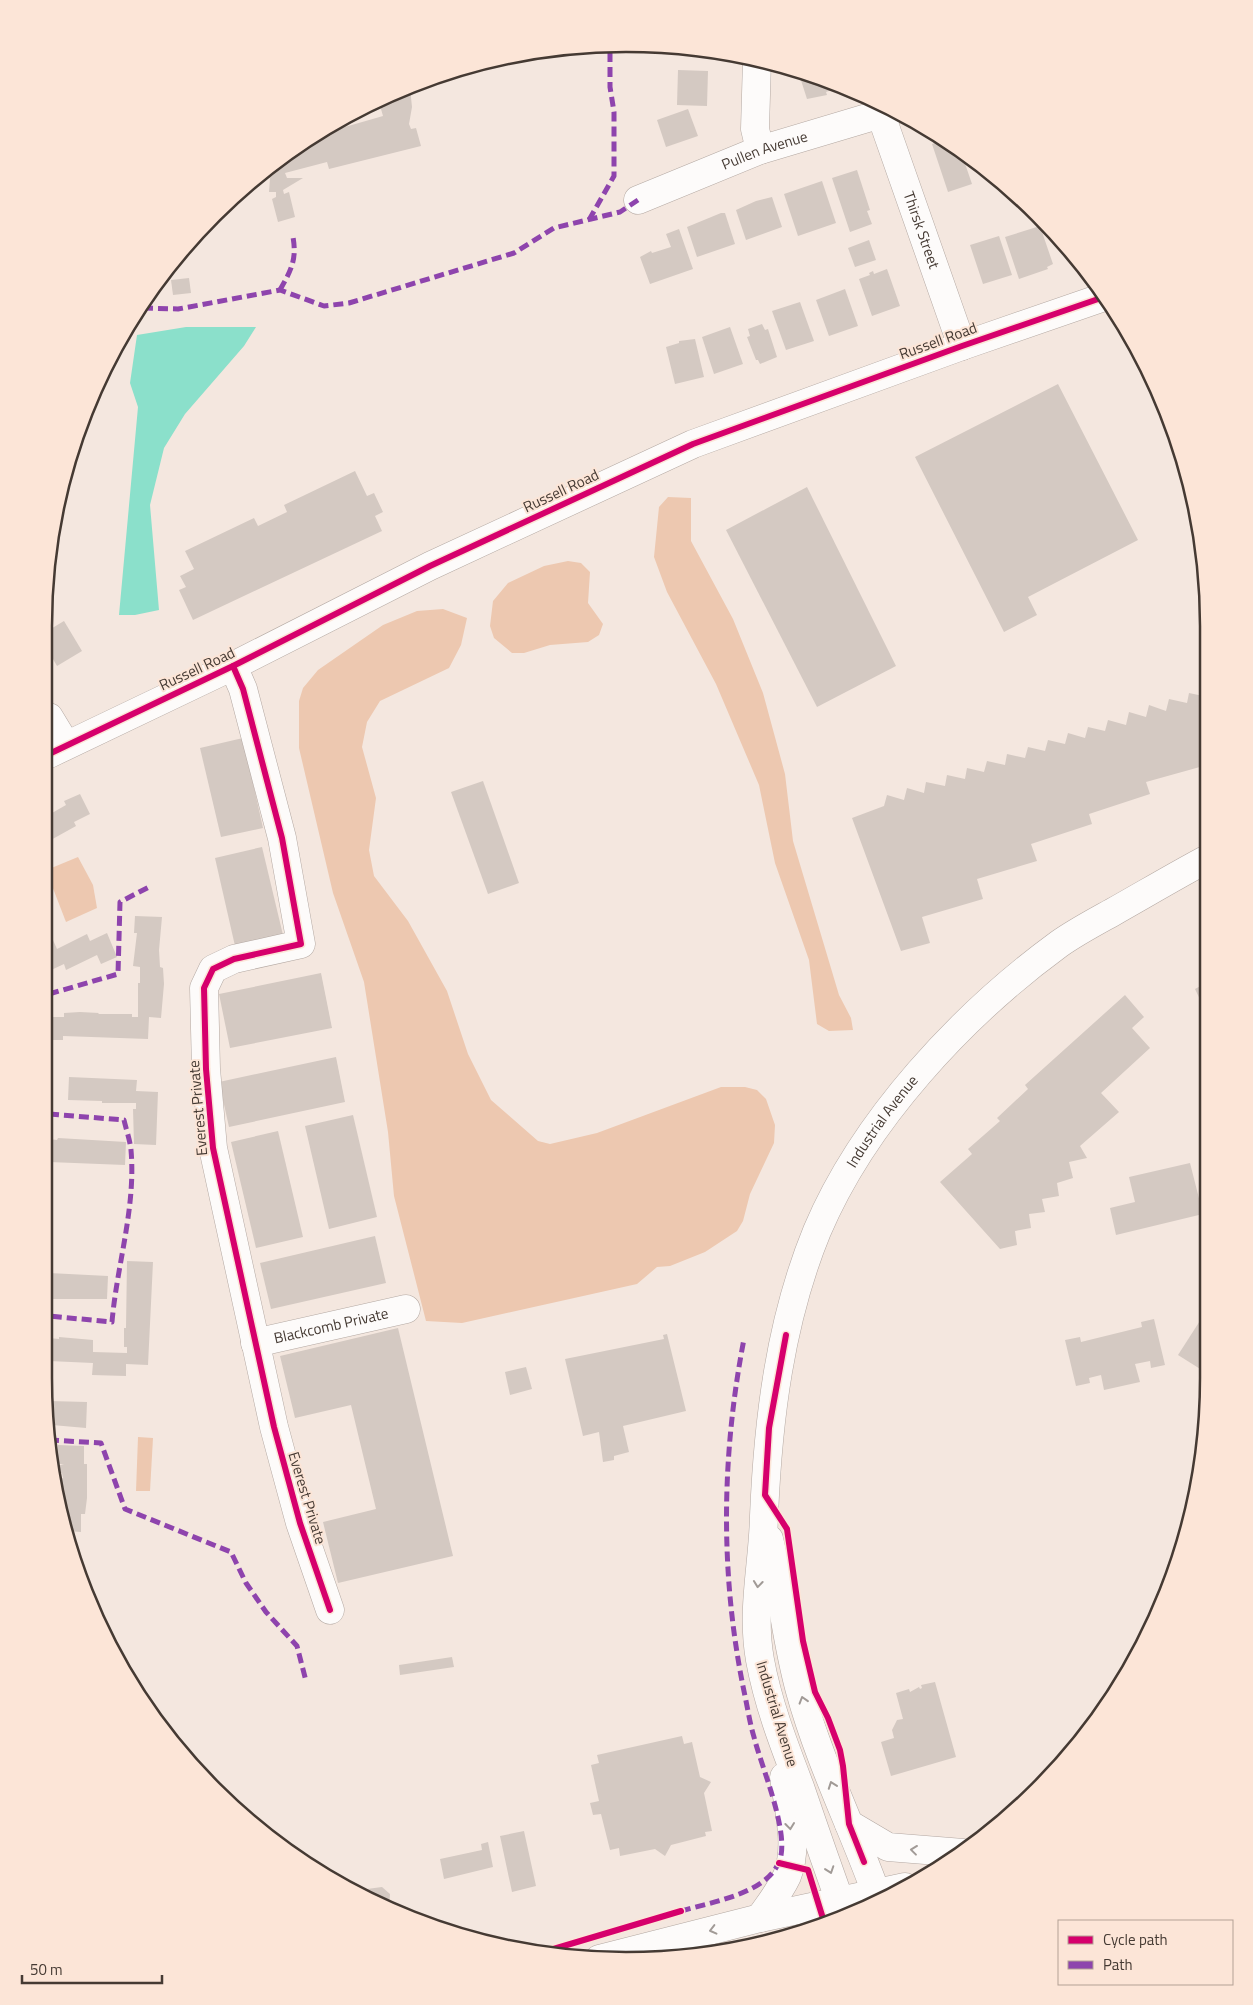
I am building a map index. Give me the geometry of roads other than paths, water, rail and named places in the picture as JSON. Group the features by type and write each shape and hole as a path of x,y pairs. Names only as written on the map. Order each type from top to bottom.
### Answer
{"street":[{"path":"757,68 754,129 760,150"},
{"name":"Pullen Avenue","path":"638,200 760,150 883,113"},
{"name":"Thirsk Street","path":"888,116 962,346"},
{"name":"Russell Road","path":"57,750 233,666 430,566 693,444 962,346 1098,299"},
{"name":"Everest Private","path":"233,666 243,689 282,838 300,944 234,959 213,969 204,988 206,1069 212,1148 274,1427 300,1524 330,1610"},
{"path":"52,729 57,750"},
{"name":"Industrial Avenue","path":"843,1910 777,1726 760,1658 755,1613 764,1518 769,1428 782,1349 792,1307 816,1234 834,1195 869,1138 942,1044 1004,988 1061,942 1200,862"},
{"name":"Blackcomb Private","path":"256,1343 406,1309"},
{"name":"Industrial Avenue","path":"764,1518 778,1573 786,1638 801,1693 835,1793 877,1895"},
{"path":"760,1918 787,1876 791,1860 791,1833 777,1726"},
{"path":"849,1824 888,1847 951,1852"},
{"path":"623,1952 760,1918 843,1910"}],"water":[{"path":"186,327 256,327 244,346 185,414 164,448 150,505 159,610 135,615 119,615 138,407 130,383 137,335"}]}
